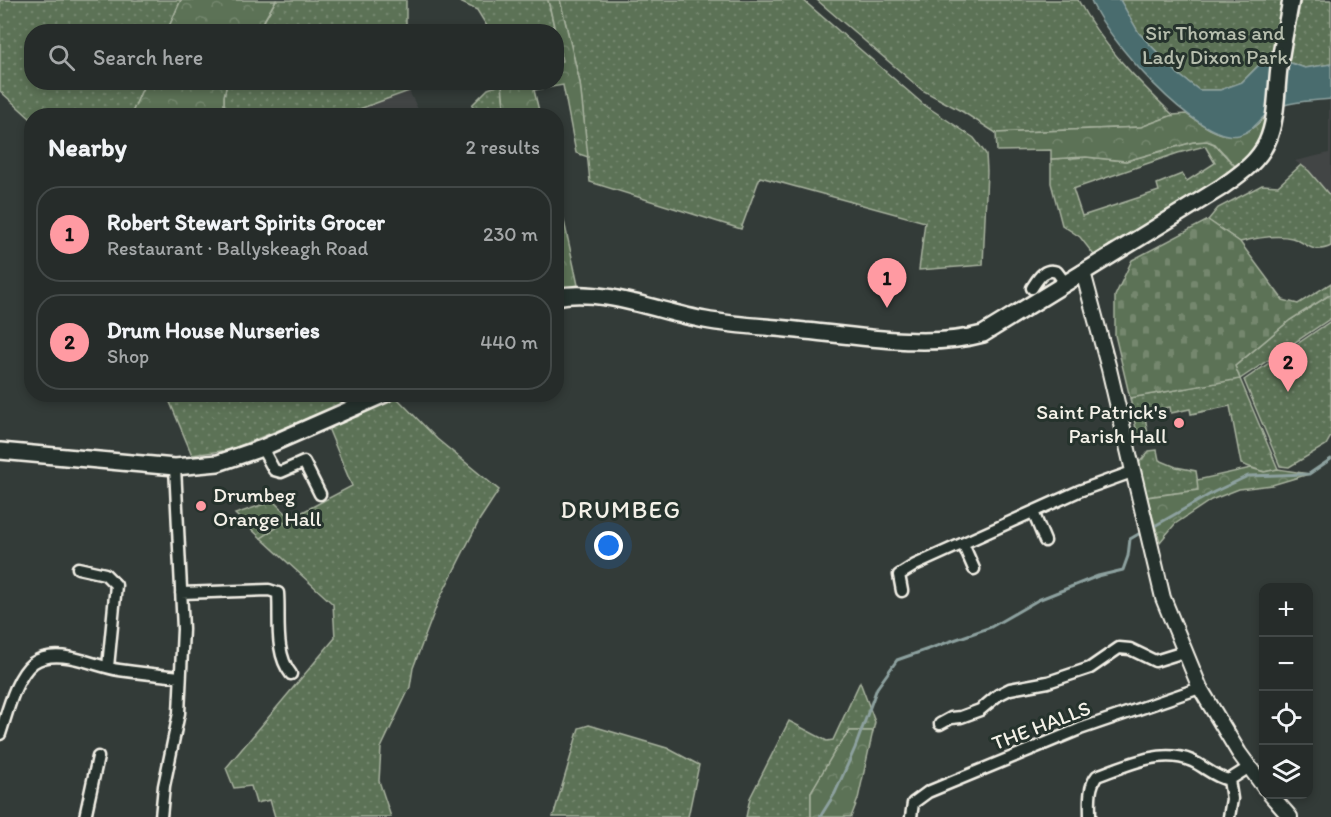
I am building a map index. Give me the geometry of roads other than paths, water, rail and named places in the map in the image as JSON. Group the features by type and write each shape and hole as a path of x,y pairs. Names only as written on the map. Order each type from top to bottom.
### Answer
{"main road":[{"path":"564,296 583,294 705,320 861,336 937,341 983,334 1242,173 1262,150 1272,128 1281,54 1291,0"},
{"path":"0,451 175,467 218,463 262,448 367,402"}],"street":[{"path":"1032,288 1047,271 1057,272 1065,284"},
{"path":"1083,272 1109,369 1143,522 1163,598 1200,688 1248,768 1259,782"},
{"path":"262,448 274,470 281,472 304,462 320,494"},
{"path":"161,817 164,786 179,713 183,629 175,467"},
{"path":"902,591 899,575 915,565 1079,491 1132,472"},
{"path":"1033,512 1045,541"},
{"path":"963,544 974,569"},
{"path":"78,568 105,574 116,585 108,667"},
{"path":"181,593 269,590 278,593 281,648 284,665 291,674"},
{"path":"939,724 951,718 980,710 998,695 1010,689 1048,682 1090,668 1119,648 1130,649 1155,661 1184,652"},
{"path":"0,734 10,703 22,677 34,663 52,657 73,658 151,675 180,677"},
{"name":"THE HALLS","path":"911,817 913,803 928,792 1080,729 1200,688"},
{"path":"1090,817 1093,781 1097,776 1152,757 1167,755 1183,758 1229,780 1248,768"},
{"path":"85,817 98,757"},
{"path":"1229,780 1232,799 1229,817"},
{"path":"1274,799 1290,817"}],"water":[{"path":"1091,0 1120,0 1139,33 1178,74 1199,90 1220,90 1242,82 1263,61 1288,62 1305,68 1331,64 1331,99 1286,105 1272,110 1245,133 1239,135 1221,133 1200,123 1177,106 1154,84 1114,38 1099,17"}],"waterway":[{"path":"1151,528 1214,492 1248,476 1309,474 1331,459"},
{"path":"820,817 835,793 855,748 877,688 897,660 991,627 1038,600 1098,576 1123,570 1130,539 1142,532"}],"place":[{"name":"Robert Stewart Spirits Grocer","path":"887,308"},
{"name":"Drum House Nurseries","path":"1288,392"},
{"name":"Saint Patrick's Parish Hall","path":"1179,423"},
{"name":"Drumbeg Orange Hall","path":"201,506"}],"district":[{"name":"DRUMBEG","path":"621,509"}],"park label":[{"name":"Sir Thomas and Lady Dixon Park","path":"1215,44"}]}
